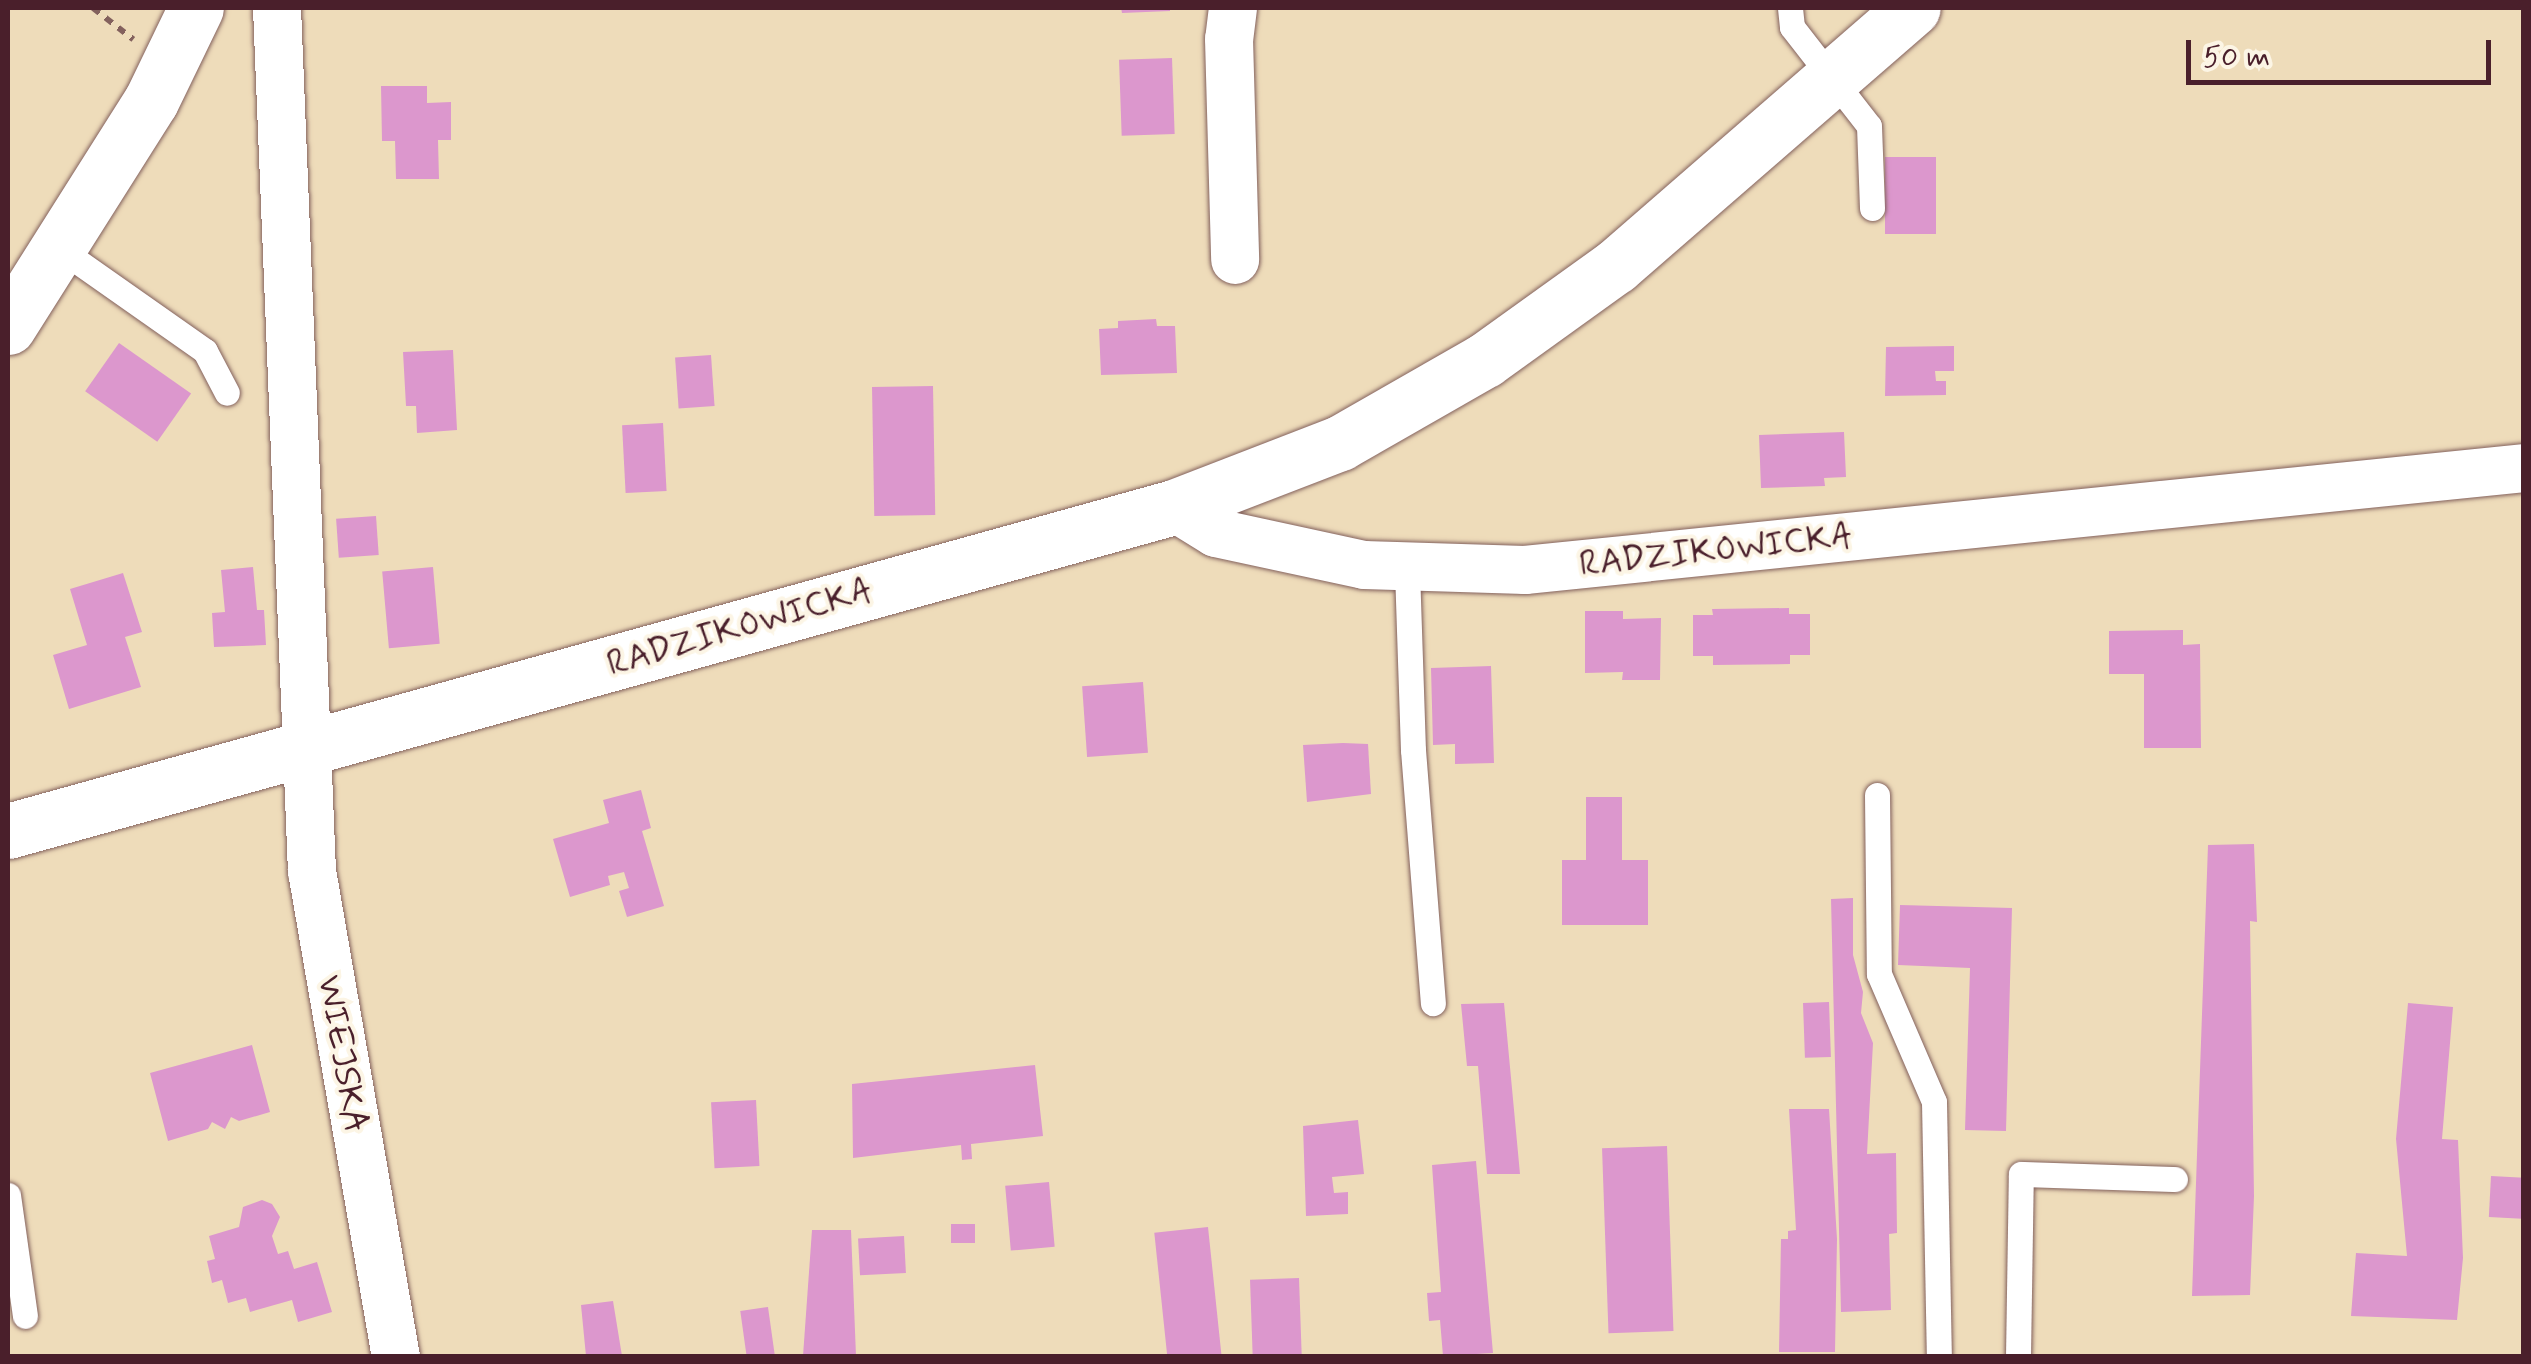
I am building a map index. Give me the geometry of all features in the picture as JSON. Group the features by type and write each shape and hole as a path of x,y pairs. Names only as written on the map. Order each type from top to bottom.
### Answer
{"street":[{"path":"8,327 152,101 196,8"},
{"path":"278,8 305,750"},
{"path":"1233,8 1229,39 1235,260"},
{"name":"RADZIKOWICKA","path":"8,831 1174,507 1340,443 1485,360 1616,266 1912,8"},
{"name":"RADZIKOWICKA","path":"1174,507 1216,533 1242,541 1407,570 1525,570 2524,468"},
{"name":"WIEJSKA","path":"305,750 312,871 396,1356"}],"lane":[{"path":"1790,8 1792,27 1869,126 1872,208"},
{"path":"60,249 204,351 227,393"},
{"path":"1407,570 1413,750 1433,1004"},
{"path":"1877,794 1879,974 1934,1102 1939,1356"},
{"path":"2018,1356 2021,1174 2175,1179"},
{"path":"8,1194 24,1316"}],"building":[{"path":"1121,8 1170,8 1170,11 1122,13"},
{"path":"1172,58 1175,134 1122,136 1119,60"},
{"path":"381,86 427,86 427,103 451,102 451,140 438,140 439,179 396,179 395,141 382,141"},
{"path":"1885,157 1936,157 1936,234 1885,234"},
{"path":"1156,319 1157,326 1175,326 1177,373 1101,375 1099,329 1118,328 1118,321"},
{"path":"119,343 191,393 157,442 85,391"},
{"path":"1954,346 1954,371 1935,371 1936,381 1946,381 1946,395 1885,396 1886,347"},
{"path":"453,350 457,430 417,433 416,406 406,406 403,352"},
{"path":"711,355 715,406 679,408 675,358"},
{"path":"933,386 935,515 874,516 872,387"},
{"path":"663,423 667,491 626,493 622,425"},
{"path":"1844,432 1846,477 1824,478 1825,486 1761,488 1759,435"},
{"path":"376,516 379,555 339,558 336,519"},
{"path":"253,567 257,610 264,610 266,645 214,647 212,613 225,612 221,570"},
{"path":"433,567 440,644 389,648 382,571"},
{"path":"123,573 142,632 125,637 141,687 69,709 53,655 87,645 70,589"},
{"path":"1789,608 1789,614 1810,614 1810,655 1790,655 1790,664 1713,665 1713,656 1693,656 1693,615 1713,615 1712,609"},
{"path":"1585,611 1623,611 1623,619 1661,618 1660,680 1622,680 1623,672 1585,673"},
{"path":"2183,630 2183,645 2200,644 2201,748 2144,748 2144,674 2109,674 2109,631"},
{"path":"1491,666 1494,763 1455,764 1455,744 1433,745 1431,668"},
{"path":"1143,682 1148,753 1087,757 1082,686"},
{"path":"1368,744 1371,794 1307,802 1303,745"},
{"path":"641,790 651,828 642,831 664,906 627,917 619,891 629,888 624,872 608,876 610,885 570,897 553,839 609,823 603,800"},
{"path":"1586,797 1622,797 1622,860 1648,860 1648,925 1562,925 1562,860 1586,860"},
{"path":"2254,844 2257,922 2250,921 2254,1196 2250,1295 2192,1296 2208,845"},
{"path":"1853,898 1853,955 1863,992 1861,1013 1873,1043 1867,1154 1896,1153 1897,1233 1889,1234 1891,1310 1841,1312 1831,899"},
{"path":"1900,905 2012,908 2006,1131 1965,1130 1970,968 1898,965"},
{"path":"1829,1002 1831,1057 1805,1058 1803,1003"},
{"path":"1504,1003 1520,1174 1487,1174 1478,1066 1467,1066 1461,1004"},
{"path":"2408,1003 2453,1007 2442,1139 2458,1140 2463,1258 2457,1320 2351,1316 2356,1253 2407,1256 2396,1139"},
{"path":"252,1045 270,1112 239,1121 231,1117 225,1129 212,1122 208,1129 168,1141 150,1073"},
{"path":"1035,1065 1043,1136 971,1144 972,1159 962,1160 961,1145 853,1158 852,1084"},
{"path":"756,1100 759,1166 715,1168 711,1102"},
{"path":"1789,1109 1829,1109 1837,1239 1835,1352 1779,1352 1781,1239 1788,1239 1788,1231 1796,1230"},
{"path":"1358,1120 1364,1174 1332,1177 1334,1193 1348,1192 1348,1214 1306,1216 1303,1126"},
{"path":"1667,1146 1673,1331 1608,1333 1602,1148"},
{"path":"1476,1161 1493,1353 1443,1356 1440,1320 1429,1321 1427,1293 1441,1292 1432,1165"},
{"path":"2491,1176 2524,1178 2522,1219 2489,1217"},
{"path":"1049,1182 1055,1247 1011,1251 1005,1186"},
{"path":"262,1200 272,1204 280,1217 272,1236 278,1254 288,1251 294,1269 317,1262 332,1312 298,1322 292,1300 250,1312 246,1298 228,1303 222,1280 212,1283 207,1261 215,1259 209,1236 239,1227 243,1207"},
{"path":"951,1224 975,1224 975,1243 951,1243"},
{"path":"1208,1227 1222,1356 1167,1356 1154,1233"},
{"path":"812,1230 851,1230 856,1356 803,1356"},
{"path":"904,1236 906,1273 860,1275 858,1238"},
{"path":"1299,1278 1302,1356 1253,1356 1250,1280"},
{"path":"613,1301 622,1356 586,1356 581,1305"},
{"path":"768,1307 775,1356 747,1356 740,1311"}]}
